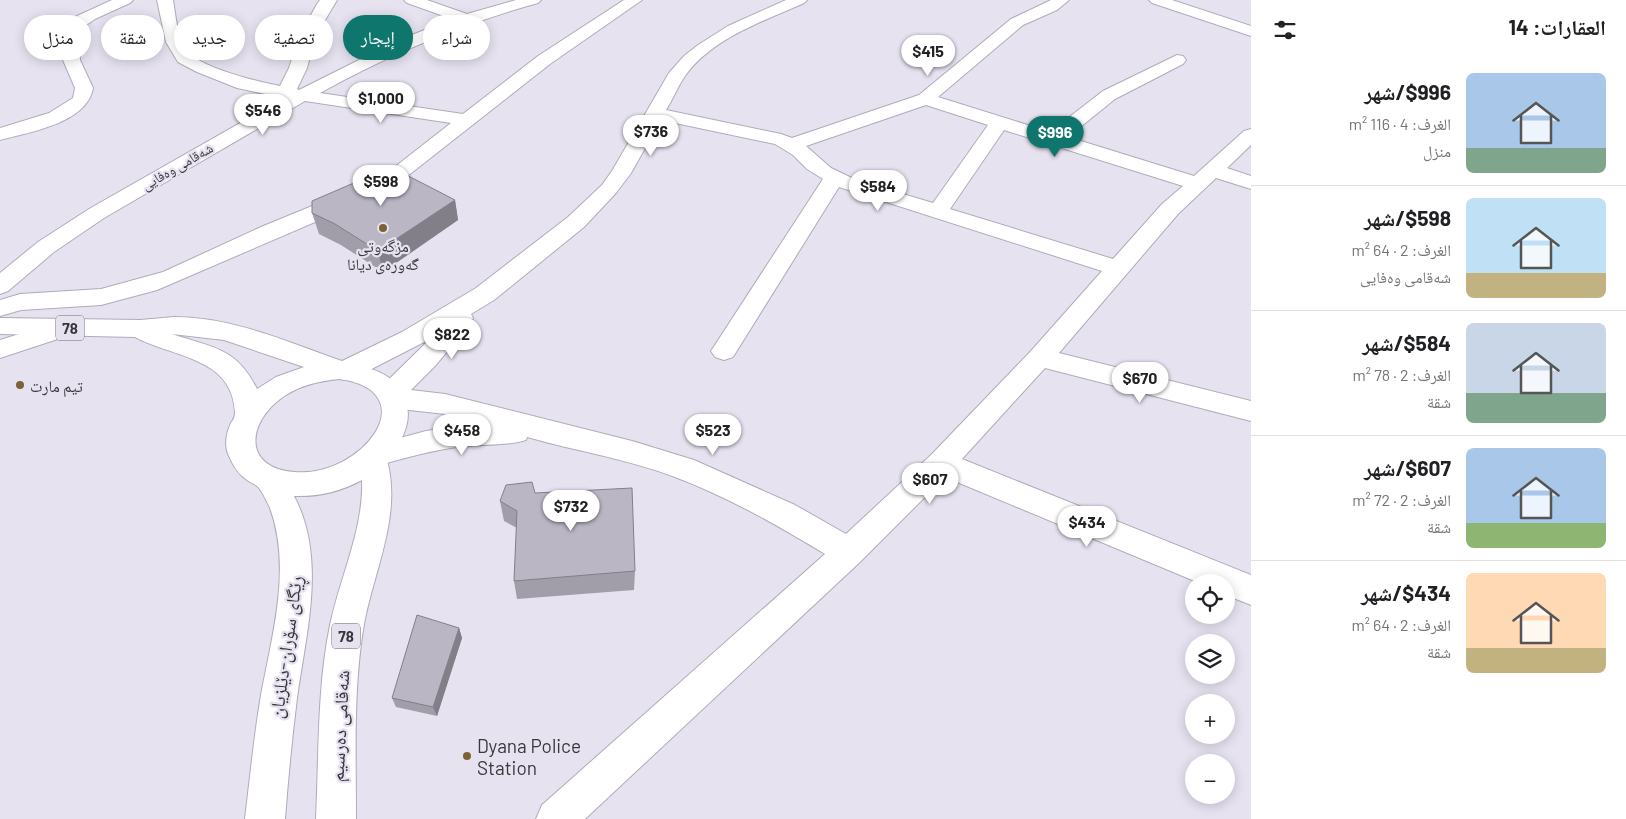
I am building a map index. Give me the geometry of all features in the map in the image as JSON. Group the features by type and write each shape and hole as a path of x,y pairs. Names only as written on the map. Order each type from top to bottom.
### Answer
{"street":[{"path":"0,134 54,116 72,108 81,99 84,88 75,72 69,53 71,29 78,22 92,14 125,0"},
{"path":"165,0 174,42 184,58 242,84 294,94 466,120"},
{"path":"294,94 298,68 307,37 329,0"},
{"path":"412,0 455,15"},
{"name":"شەقامی وەفایی","path":"480,15 533,0"},
{"path":"0,308 20,302 102,296 149,285 172,277 375,186 403,170 544,60 634,0"},
{"path":"548,432 463,434 413,444 372,457 341,477 322,482 286,484 270,480 255,471 245,460 240,446 242,430 249,415 259,402 272,391 288,382 323,371 342,370 434,326 485,294 576,222 621,173 678,73 697,52 735,29 799,0"},
{"path":"791,145 900,110 925,99 1018,22 1052,7 1061,0"},
{"path":"1158,0 1251,31"},
{"name":"شەقامی وەفایی","path":"0,286 39,252 94,214 294,94 382,53 423,36"},
{"path":"1053,140 1109,95 1177,60"},
{"path":"925,99 1053,140 1204,176 1251,184"},
{"path":"655,113 769,137 791,145 814,165 834,178 1117,268"},
{"path":"938,211 1000,122"},
{"path":"556,819 849,552 941,463 1040,357 1170,209 1251,135"},
{"path":"724,352 834,178"},
{"path":"391,396 485,294"},
{"name":"78","path":"0,326 140,329"},
{"path":"140,329 184,326 216,330 267,344 342,370 367,376 384,388 391,396 395,412 393,427 385,442 372,457"},
{"path":"0,349 64,328"},
{"path":"140,329 161,340 214,357 226,365 236,374 244,386 248,398 249,415"},
{"path":"1040,357 1251,411"},
{"path":"391,396 445,404 548,432 632,452 684,468 784,514 849,552"},
{"name":"شەقامی دەرسیم","path":"336,819 339,700 347,626 375,516 378,496 377,477 372,457"},
{"path":"941,463 1251,590"},
{"name":"ڕێگای سۆران-دێلزیان","path":"265,819 275,724 295,601 296,567 292,535 286,510 270,480"}],"building":[{"path":"391,167 455,200 378,251 335,224 312,213 312,201"},
{"path":"532,482 535,493 632,488 635,571 514,581 517,511 500,501 506,485"},
{"path":"417,615 459,628 433,707 392,698"}],"place":[{"name":"مزگەوتی گەورەی دیانا","path":"383,228"},
{"name":"تیم مارت","path":"20,385"},
{"name":"Dyana Police Station","path":"467,756"}]}
